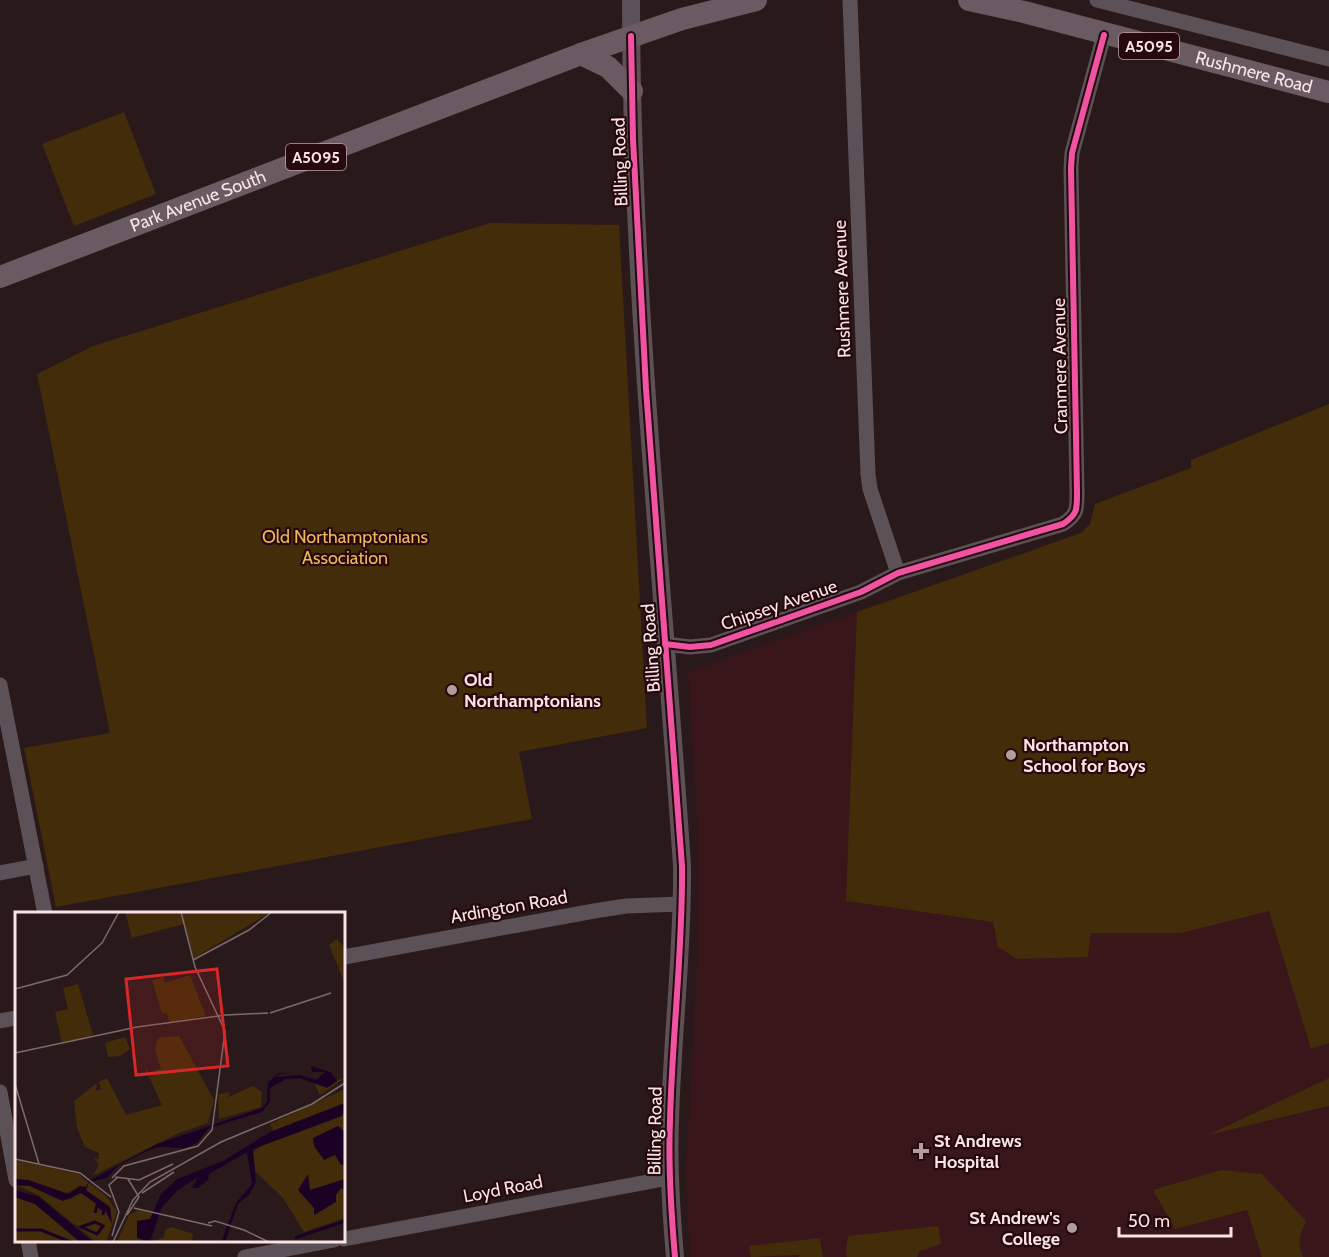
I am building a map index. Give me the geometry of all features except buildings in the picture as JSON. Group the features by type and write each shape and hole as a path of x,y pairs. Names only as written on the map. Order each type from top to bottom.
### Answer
{"main road":[{"name":"A5095","path":"631,36 712,10 756,0"},
{"name":"Rushmere Road","path":"969,0 1024,12 1329,92"},
{"name":"Park Avenue South","path":"0,277 631,36"},
{"path":"581,54 608,67 632,91"}],"street":[{"name":"Billing Road","path":"631,0 632,91 645,378 680,833 682,904 671,1077 669,1178 675,1257"},
{"name":"Rushmere Avenue","path":"850,0 868,474 870,489 898,573"},
{"name":"Rushmere Road","path":"1097,0 1329,58"},
{"name":"Cranmere Avenue","path":"898,573 1063,524 1072,518 1077,508 1071,168 1072,153 1104,34"},
{"name":"Chipsey Avenue","path":"665,644 690,647 711,645 861,592 898,573"},
{"path":"0,685 5,731 45,912"},
{"path":"0,873 36,867"},
{"name":"Ardington Road","path":"345,957 594,911 626,906 682,904"},
{"path":"0,1021 15,1018"},
{"path":"0,1092 15,1174"},
{"name":"Loyd Road","path":"345,1239 669,1178"},
{"path":"28,1242 31,1257"},
{"path":"245,1257 324,1242"}],"shaded area":[{"name":"Northampton School for Boys","path":"1329,406 1329,1078 1211,1134 1329,1106 1329,1257 690,1257 686,1171 697,964 698,837 688,672 1081,533 1090,524 1095,504 1191,468"}],"green space":[{"path":"124,112 156,194 74,226 42,144"},
{"name":"Old Northamptonians Association","path":"490,223 619,225 647,728 519,752 532,819 56,907 24,748 110,733 37,374 93,346"},
{"path":"1329,404 1329,1043 1311,1049 1269,911 1181,933 1091,933 1088,957 1017,959 998,947 993,922 846,901 857,612 1081,533 1090,524 1095,504 1191,468 1191,460"},
{"path":"1329,1078 1329,1106 1208,1135"},
{"path":"1221,1170 1262,1174 1306,1221 1300,1239 1303,1257 1262,1257 1247,1210 1175,1229 1153,1190"},
{"path":"938,1226 941,1244 920,1251 917,1257 847,1257 848,1236"},
{"path":"820,1238 823,1257 799,1257 799,1255 751,1257 749,1246"}],"cycle path":[{"path":"665,644 690,647 711,645 861,592 898,573 1063,524 1072,517 1077,507 1077,491 1071,168 1072,153 1104,35"},
{"path":"631,36 633,139 646,389 682,866 681,930 669,1138 675,1257"}],"place":[{"name":"Old Northamptonians","path":"452,690"},
{"name":"Northampton School for Boys","path":"1011,755"},
{"name":"St Andrews Hospital","path":"921,1151"},
{"name":"St Andrew's College","path":"1072,1228"}]}
